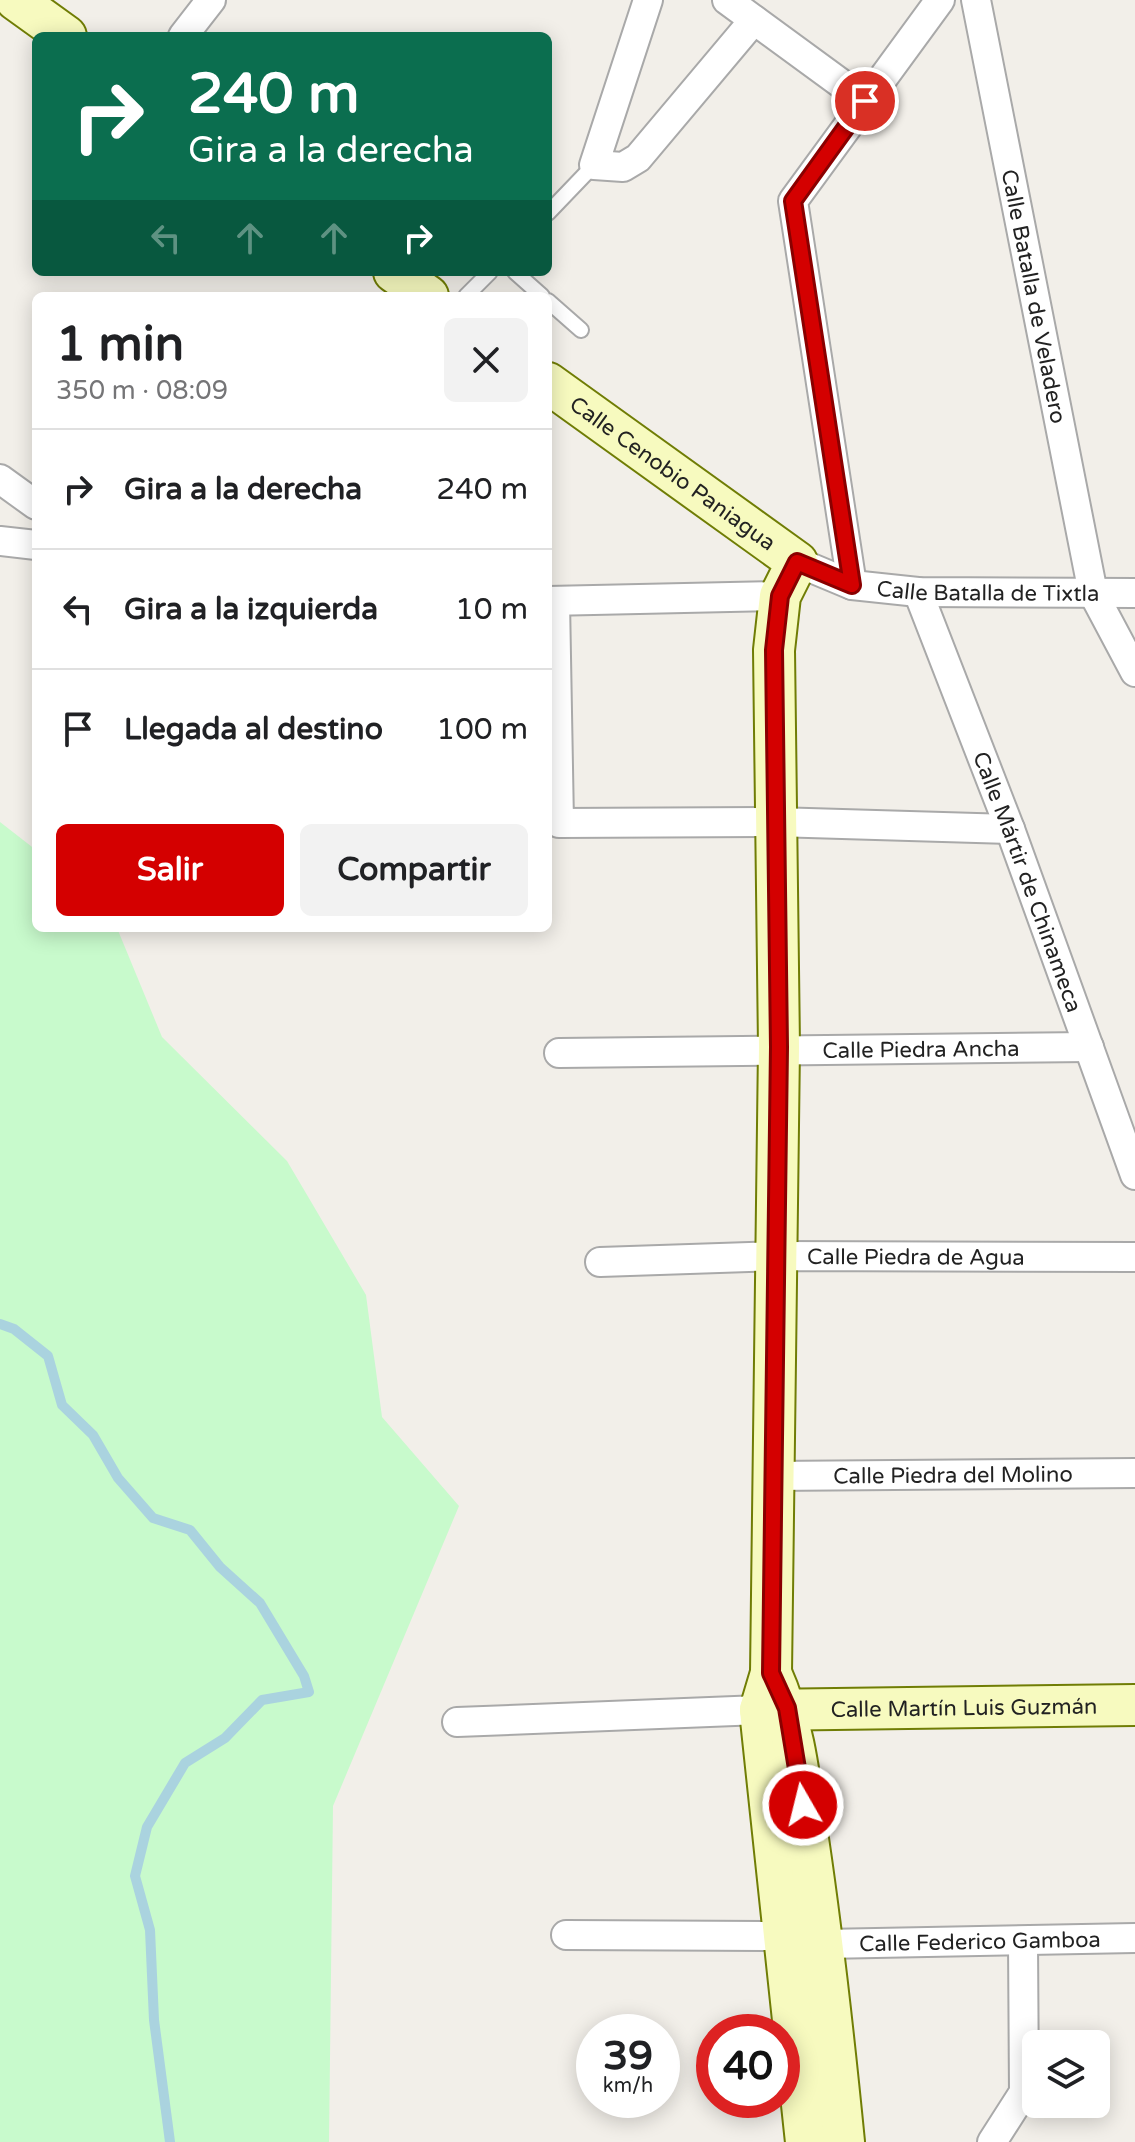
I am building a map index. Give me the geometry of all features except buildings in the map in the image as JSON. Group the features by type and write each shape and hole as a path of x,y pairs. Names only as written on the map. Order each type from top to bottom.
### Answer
{"street":[{"path":"16,0 60,32"},
{"path":"186,32 211,0"},
{"path":"648,0 594,165 623,167 638,158 754,20"},
{"path":"727,0 865,101"},
{"path":"852,585 793,201 940,0"},
{"name":"Calle Batalla de Veladero","path":"976,0 1093,593 1135,672"},
{"path":"400,276 422,292"},
{"name":"Calle Cenobio Paniagua","path":"552,386 789,579"},
{"path":"0,479 32,502"},
{"path":"0,541 32,545"},
{"path":"806,2142 785,1936 773,1697 771,1476 779,1047 775,822 774,650 789,579 552,601 559,823 775,822 1010,829"},
{"name":"Calle Batalla de Tixtla","path":"789,579 918,592 1135,593"},
{"name":"Calle Mártir de Chinameca","path":"918,592 1010,829 1089,1047 1124,1108 1135,1175"},
{"name":"Calle Piedra Ancha","path":"559,1053 779,1047 1089,1047"},
{"name":"Calle Piedra de Agua","path":"600,1262 776,1256 1135,1257"},
{"name":"Calle Piedra del Molino","path":"771,1476 1135,1473"},
{"path":"773,1697 824,1944 844,2142"},
{"name":"Calle Martín Luis Guzmán","path":"457,1722 773,1697 1135,1705"},
{"path":"566,1935 785,1936"},
{"name":"Calle Federico Gamboa","path":"824,1944 1135,1938"},
{"path":"992,2142 1024,2092 1023,1942"}],"lane":[{"path":"552,209 594,165"},
{"path":"470,292 486,276"},
{"path":"520,276 538,292"},
{"path":"552,305 581,330"}],"green space":[{"path":"0,822 32,847 32,932 119,932 162,1037 287,1161 366,1295 382,1417 459,1506 333,1806 329,2142 0,2142"}],"waterway":[{"path":"0,1324 14,1329 48,1356 62,1405 93,1435 118,1478 153,1518 190,1530 220,1567 260,1603 304,1676 309,1692 262,1700 225,1738 185,1763 147,1827 135,1876 150,1930 154,2020 170,2142"}],"route":[{"path":"803,1805 787,1708 771,1673 771,1476 779,1047 774,650 780,596 797,562 852,585 793,201 865,101"}]}
